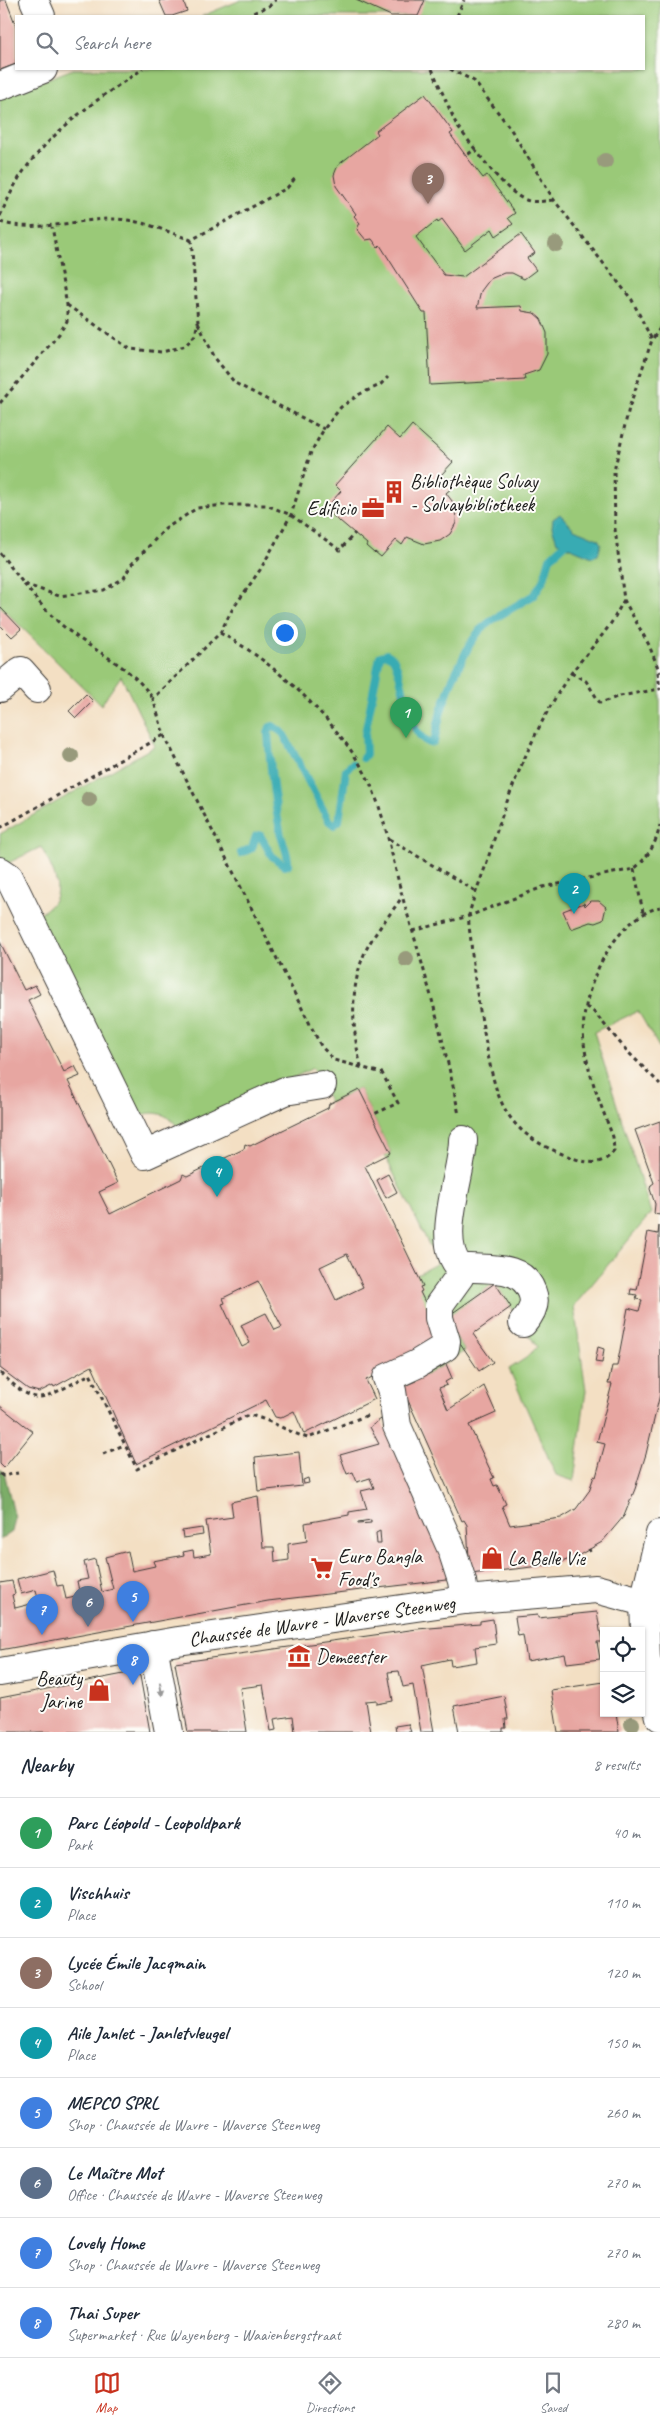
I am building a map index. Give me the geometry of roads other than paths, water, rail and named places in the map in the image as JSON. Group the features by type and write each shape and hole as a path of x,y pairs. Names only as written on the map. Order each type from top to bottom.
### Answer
{"street":[{"path":"34,0 41,15"},
{"path":"0,86 40,70"},
{"path":"0,688 21,671 38,689"},
{"path":"0,871 9,877 145,1155 285,1091 322,1085"},
{"path":"463,1140 462,1158 453,1194 450,1239 455,1262 460,1267 501,1269 520,1276 530,1286 535,1300 530,1316 523,1323"},
{"path":"460,1267 460,1276 439,1305 439,1318 446,1341 445,1347 417,1364 387,1378 393,1398 397,1426 452,1550 462,1581 465,1600"},
{"path":"660,1534 646,1658 660,1717"},
{"name":"Chaussée de Wavre - Waverse Steenweg","path":"0,1672 153,1645 465,1600 596,1589 652,1606"},
{"path":"153,1645 169,1732"}],"water":[{"path":"560,514 574,529 598,539 601,544 598,555 592,557 557,542 552,527 553,519"}],"waterway":[{"path":"363,758 366,754 365,734 380,656 387,654 393,658 415,727 421,737 429,743 434,742 441,711 453,678 470,644 480,630 492,620 534,595 544,579 550,558 564,545"},
{"path":"241,853 252,848 256,836 260,835 272,856 285,866 288,865 274,795 268,733 270,727 273,726 283,733 329,821 334,825 339,821 346,770 352,764"}],"place":[{"name":"Lycée Émile Jacqmain","path":"428,204"},
{"name":"Bibliothèque Solvay - Solvaybibliotheek","path":"394,492"},
{"name":"Edificio","path":"373,508"},
{"name":"Parc Léopold - Leopoldpark","path":"406,738"},
{"name":"Vischhuis","path":"574,914"},
{"name":"Aile Janlet - Janletvleugel","path":"217,1197"},
{"name":"La Belle Vie","path":"492,1558"},
{"name":"Euro Bangla Food's","path":"322,1568"},
{"name":"MEPCO SPRL","path":"133,1622"},
{"name":"Le Maître Mot","path":"88,1627"},
{"name":"Lovely Home","path":"42,1635"},
{"name":"Demeester","path":"299,1656"},
{"name":"Thai Super","path":"133,1685"},
{"name":"Beauty Jarine","path":"99,1690"}]}
